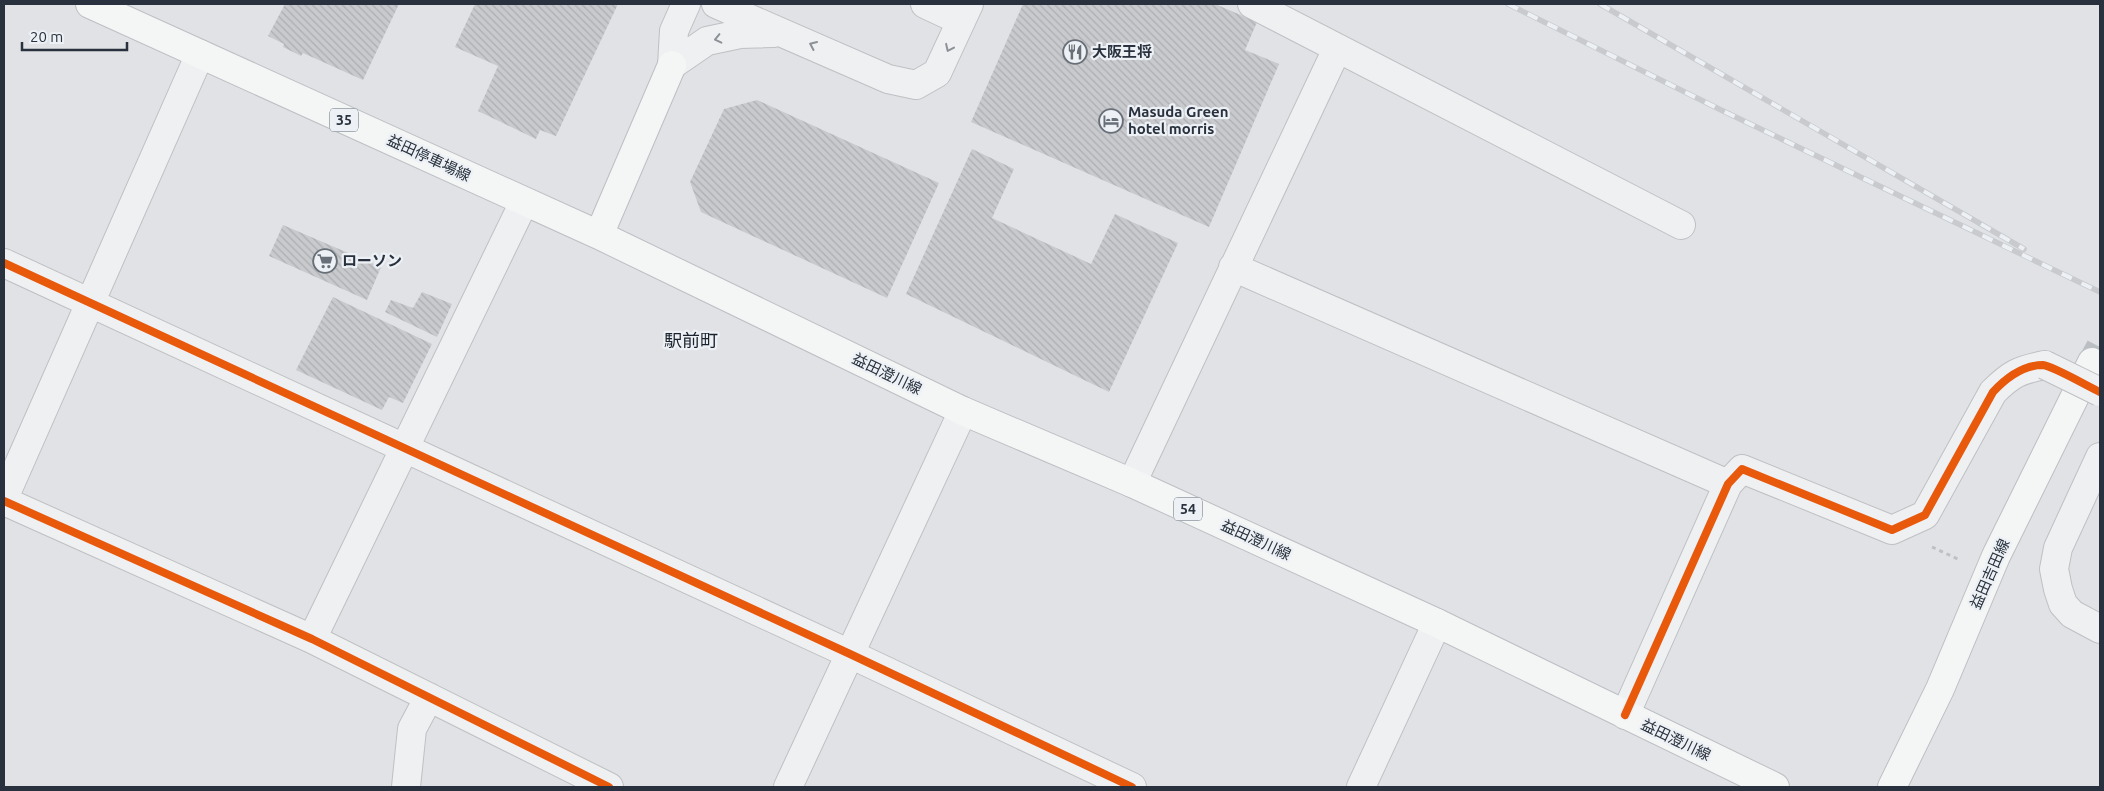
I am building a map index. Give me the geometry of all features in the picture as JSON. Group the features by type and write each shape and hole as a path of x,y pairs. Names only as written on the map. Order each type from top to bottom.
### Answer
{"main road":[{"name":"益田停車場線","path":"90,4 599,235"},
{"path":"599,235 672,65"},
{"name":"益田澄川線","path":"599,235 963,411 1132,483 1438,623 1775,787"},
{"name":"益田吉田線","path":"1892,787 1940,689 1996,556 2092,362"}],"street":[{"path":"672,65 674,31 686,4"},
{"path":"716,4 888,79 916,84 937,73 965,13 925,4"},
{"path":"1252,4 1681,225"},
{"path":"672,65 707,41 740,34 783,32"},
{"path":"1132,483 1337,49"},
{"path":"200,54 4,499 312,639 609,787"},
{"path":"312,639 524,202"},
{"path":"4,263 850,654 1132,787"},
{"path":"1234,267 1728,484"},
{"path":"1625,715 1728,484 1742,470 1892,530 1925,515 1993,392 2007,377 2026,369 2045,365 2100,392"},
{"path":"788,787 963,411"},
{"path":"2100,457 2058,548 2054,569 2058,590 2064,604 2072,614 2100,629"},
{"path":"1361,787 1438,623"},
{"path":"406,787 412,729 429,697"}],"building":[{"path":"285,4 399,4 363,80 303,53 301,56 283,47 284,44 268,36"},
{"path":"475,4 618,4 556,136 540,130 536,139 478,111 498,66 455,47"},
{"path":"1023,4 1215,4 1257,22 1245,50 1279,64 1209,227 971,122"},
{"path":"757,100 939,183 887,298 701,212 690,182 724,109"},
{"path":"972,149 1014,169 992,218 1091,264 1115,214 1178,243 1109,392 906,294"},
{"name":"ローソン","path":"283,225 381,267 367,300 269,256"},
{"path":"422,292 452,304 437,337 385,312 391,300 413,308"},
{"path":"333,297 432,344 403,403 389,397 382,410 296,370"}],"tunnel":[{"path":"2092,362 2100,347"}],"railway":[{"path":"1508,4 1719,109 2100,292"},
{"path":"1600,4 2024,249"}],"cycle path":[{"path":"4,263 850,654 1132,787"},
{"path":"1625,715 1728,484 1742,469 1892,530 1925,515 1993,392 2009,377 2029,367 2043,365 2100,392"},
{"path":"4,501 312,639 609,787"}],"place":[{"name":"大阪王将","path":"1075,52"},
{"name":"Masuda Green hotel morris","path":"1111,121"},
{"name":"ローソン","path":"325,261"}],"district":[{"name":"駅前町","path":"691,341"}]}
